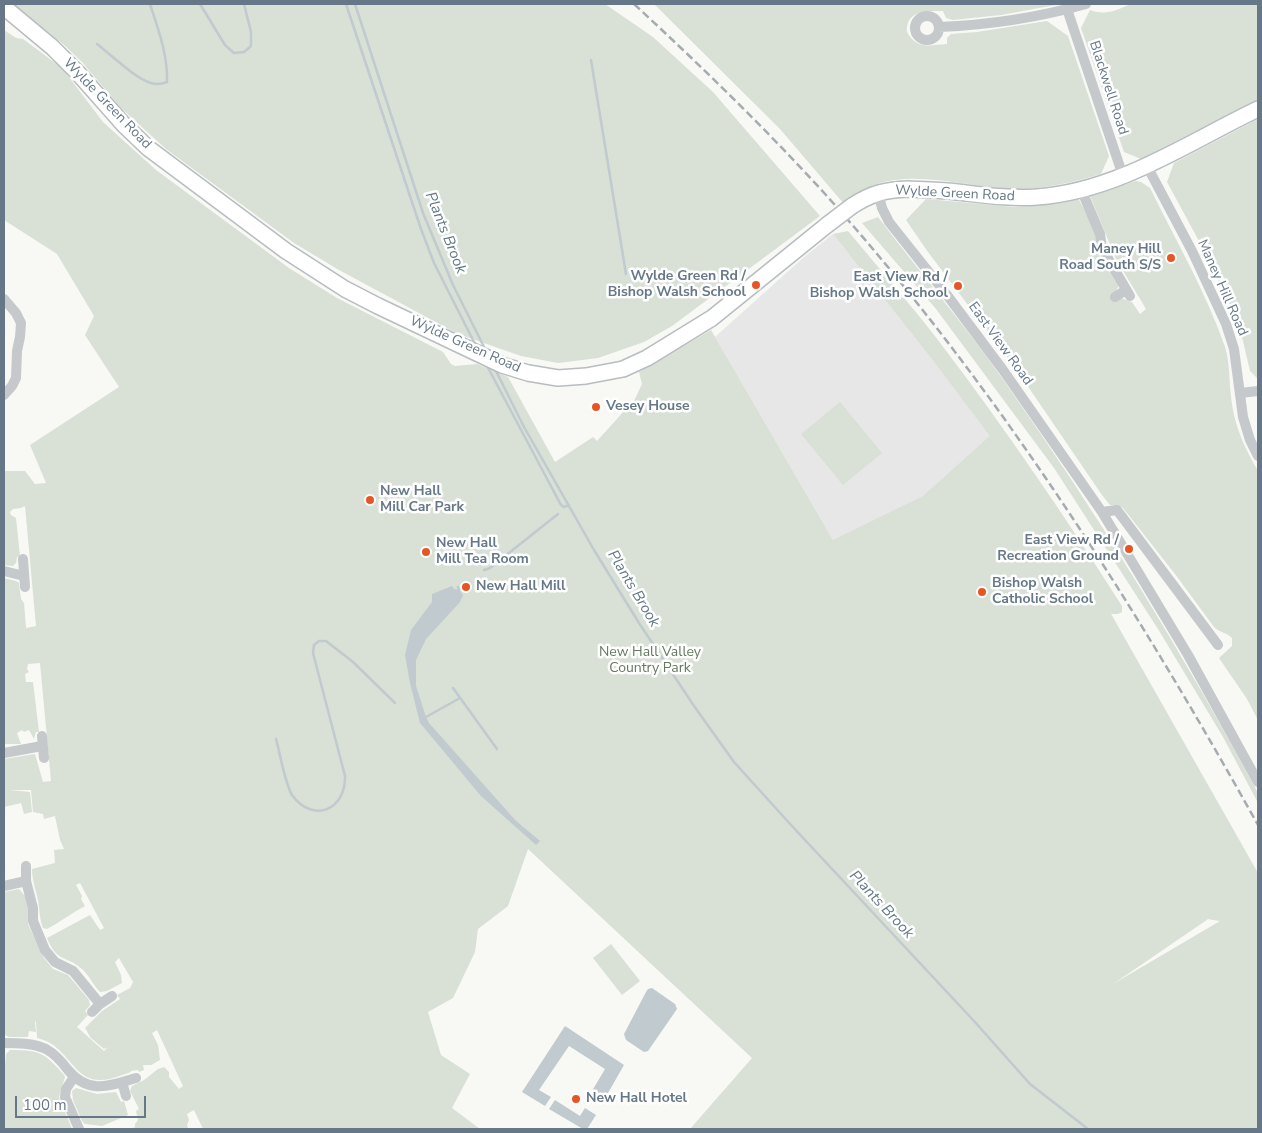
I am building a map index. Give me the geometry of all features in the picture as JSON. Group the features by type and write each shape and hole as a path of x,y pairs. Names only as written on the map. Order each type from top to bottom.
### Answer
{"street":[{"path":"938,27 1004,22 1086,4"},
{"name":"Wylde Green Road","path":"4,6 52,47 78,73 124,126 148,148 318,272 345,289 502,365 528,373 558,378 604,373 641,361 712,318 826,225 864,198 878,192 908,189 1018,198 1038,197 1081,190 1147,166 1258,109"},
{"name":"Blackwell Road","path":"1068,9 1123,176"},
{"name":"Maney Hill Road","path":"1147,166 1192,251 1226,324 1234,350 1243,417 1250,440 1258,456"},
{"path":"1081,190 1100,234 1102,248 1128,293 1115,297"},
{"name":"East View Road","path":"878,192 882,208 889,222 1003,370 1102,512 1188,655 1258,782"},
{"path":"4,299 16,313 21,323 16,378 4,395"},
{"path":"1240,393 1258,391"},
{"path":"1102,512 1117,510 1218,645"},
{"path":"23,559 25,587"},
{"path":"4,571 24,576"},
{"path":"4,753 42,741 44,758"},
{"path":"26,866 26,881 31,897 34,926 45,950 55,962 73,971 100,1004"},
{"path":"4,886 26,881"},
{"path":"92,1012 112,996"},
{"path":"4,1043 27,1044 52,1052 74,1077 96,1087 136,1078"},
{"path":"74,1077 66,1089 65,1097 79,1129"},
{"path":"122,1082 126,1096"}],"shaded area":[{"name":"Bishop Walsh Catholic School","path":"833,234 1068,537 1180,737 1221,921 1208,919 1104,990 833,540 715,337 804,257"},
{"path":"452,586 463,595 460,602 426,639 416,660 416,686 426,717 429,723 516,821 540,841 536,845 481,796 420,723 405,655 411,630 432,602 432,594"},
{"path":"652,988 675,1004 677,1009 648,1051 644,1052 626,1040 624,1034 646,992"},
{"path":"565,1026 624,1065 604,1100 592,1091 605,1069 569,1046 539,1090 551,1097 545,1106 522,1092"},
{"path":"555,1100 580,1116 585,1108 596,1115 587,1129 583,1129 549,1109"}],"green space":[{"path":"12,4 605,4 653,37 713,92 820,216 672,326 644,342 598,358 558,363 521,356 458,334 339,270 294,243 166,149 121,108 82,62 63,44"},
{"path":"654,4 1061,4 1001,15 953,20 946,18 943,11 924,12 910,19 907,25 907,32 919,44 935,45 947,44 947,38 951,34 977,32 1047,21 1068,36 1109,156 1101,174 1039,188 1001,188 928,179 893,180 877,184 844,204 780,129"},
{"path":"1131,4 1258,4 1258,100 1141,159 1124,152 1081,28 1090,10 1106,12"},
{"name":"New Hall Valley Country Park","path":"4,30 16,38 23,39 62,68 103,122 156,170 289,268 337,298 443,352 451,364 455,366 477,364 508,377 555,462 593,437 597,441 635,399 642,384 639,372 711,330 833,540 923,496 990,436 833,234 848,231 921,318 991,411 1036,475 1122,606 1122,612 1111,614 1258,873 1258,1129 690,1129 752,1058 528,849 508,906 478,929 475,952 453,998 428,1012 441,1055 470,1074 452,1108 480,1129 203,1129 194,1110 187,1114 189,1120 188,1128 193,1129 132,1129 138,1120 136,1111 139,1109 130,1091 132,1086 164,1067 169,1072 169,1077 179,1089 183,1086 157,1030 152,1033 158,1045 160,1060 151,1065 143,1065 144,1070 139,1072 138,1070 131,1071 101,1080 82,1074 56,1047 37,1038 36,1021 36,1032 29,1031 28,1037 9,1037 5,1035 4,1028 4,892 19,889 25,896 28,906 28,924 44,958 53,969 68,975 89,1000 90,1005 85,1011 88,1015 77,1027 104,1051 108,1047 104,1049 91,1038 85,1028 102,1011 120,999 117,995 130,988 133,982 119,958 115,962 121,975 122,983 107,991 100,992 82,969 55,952 47,938 90,915 100,930 104,928 80,883 76,885 85,906 47,929 43,928 32,869 55,863 54,850 64,849 55,816 44,819 43,814 33,812 31,790 9,790 30,792 32,812 24,814 21,803 4,807 4,759 35,754 43,782 51,781 40,663 28,664 27,669 29,672 25,674 26,682 33,682 39,732 36,732 34,739 29,730 24,732 22,730 17,733 21,744 4,744 4,578 19,583 21,599 24,603 26,628 36,626 25,506 13,509 10,512 16,518 20,556 17,557 16,563 13,566 4,565 4,471 25,471 35,484 46,483 30,445 119,387 85,335 94,316 57,254 4,220","holes":["1208,919 1220,921 1113,984"]},
{"path":"1258,119 1258,379 1250,371 1234,313 1200,243 1167,182 1174,163"},
{"path":"1136,181 1150,188 1209,306 1227,353 1232,407 1237,426 1258,471 1258,720 1247,699 1219,658 1232,646 1232,638 1214,627 1123,508 1110,505 1102,495 1014,366 906,220 926,199 1014,207 1034,206 1078,198 1091,222 1119,285 1116,291 1121,298 1132,302 1140,314 1146,309 1116,259 1090,196"},
{"path":"878,217 987,358 1071,479 1199,687 1258,793 1258,803 1223,737 1158,629 1054,468 936,309 862,223"},
{"path":"840,402 882,453 843,485 801,434"},
{"path":"611,944 640,981 622,995 593,958"},
{"path":"10,1050 40,1054 51,1061 64,1075 59,1097 72,1129 4,1129 4,1079 6,1054"},
{"path":"76,1088 97,1094 116,1092 121,1102 124,1101 128,1115 102,1126 85,1124 73,1100 72,1091"}],"waterway":[{"path":"97,44 145,80 155,84 167,82 164,52 150,4"},
{"path":"200,4 225,45 234,53 244,52 251,46 251,32 244,4"},
{"path":"346,4 421,229 434,263 476,346"},
{"name":"Plants Brook","path":"355,4 423,213 453,285 486,351"},
{"path":"591,60 626,274"},
{"path":"486,364 561,505 564,507 569,505"},
{"name":"Plants Brook","path":"494,367 524,427 594,550 639,623 734,762 1030,1084 1088,1129"},
{"path":"484,570 490,568 558,514"},
{"path":"276,739 285,776 292,795 300,804 309,809 318,811 327,809 334,805 340,797 344,788 345,776 313,653 314,645 319,641 326,641 353,662 395,703"},
{"path":"453,688 497,749"},
{"path":"426,717 460,698"}],"railway":[{"path":"634,4 780,145 826,195 948,342 1005,419 1112,578 1211,742 1258,825"}],"place":[{"name":"Maney Hill Road South S/S","path":"1171,258"},
{"name":"Wylde Green Rd / Bishop Walsh School","path":"756,285"},
{"name":"East View Rd / Bishop Walsh School","path":"958,286"},
{"name":"Vesey House","path":"596,407"},
{"name":"New Hall Mill Car Park","path":"370,500"},
{"name":"East View Rd / Recreation Ground","path":"1129,549"},
{"name":"New Hall Mill Tea Room","path":"426,552"},
{"name":"New Hall Mill","path":"466,587"},
{"name":"Bishop Walsh Catholic School","path":"982,592"},
{"name":"New Hall Hotel","path":"576,1099"}]}
